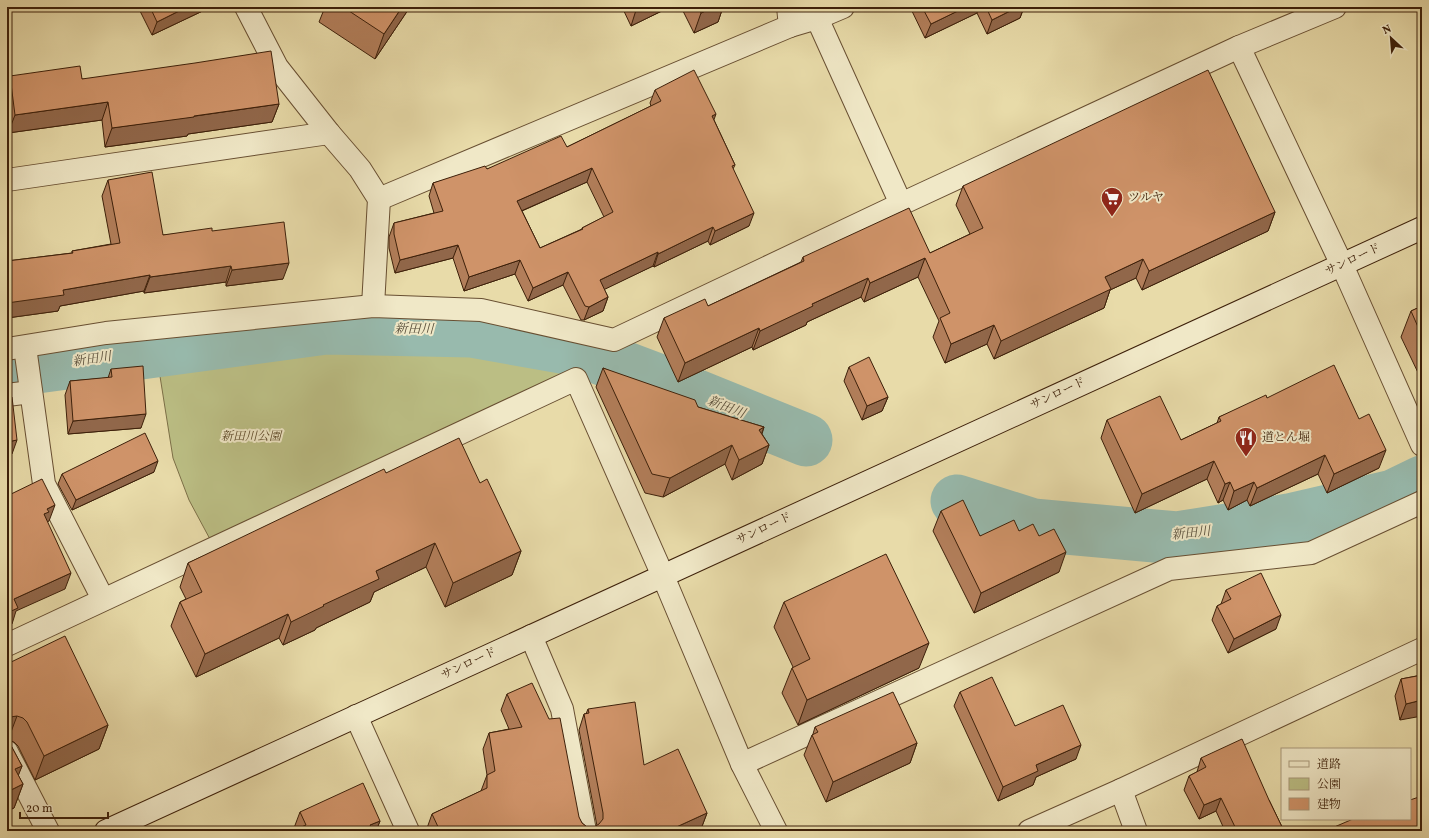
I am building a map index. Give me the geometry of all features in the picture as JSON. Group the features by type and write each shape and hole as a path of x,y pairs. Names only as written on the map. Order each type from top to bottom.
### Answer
{"street":[{"path":"246,7 276,67 360,169 379,199 373,306"},
{"path":"379,199 789,16 817,18 843,7"},
{"path":"103,599 44,484 31,387 19,350 106,334 373,306 481,310 614,340 901,204 1239,47 1331,8"},
{"path":"817,18 901,204"},
{"path":"1239,47 1342,265 1422,445"},
{"path":"7,180 329,132"},
{"name":"サンロード","path":"106,831 1422,228"},
{"path":"7,645 576,379 663,576 742,764 776,831"},
{"path":"7,395 31,387"},
{"path":"742,764 1169,569 1312,553 1422,502"},
{"path":"532,636 562,709 585,831"},
{"path":"1029,831 1122,790 1422,649"},
{"path":"356,716 408,831"},
{"path":"7,752 48,831"},
{"path":"1122,790 1136,831"}],"green space":[{"name":"新田川公園","path":"450,348 582,371 211,541 189,500 173,458 159,370 311,351"}],"building":[{"path":"150,7 187,7 157,22"},
{"path":"343,7 402,7 384,34"},
{"path":"698,7 714,7 701,13"},
{"path":"922,7 966,7 931,24"},
{"path":"986,7 1018,7 992,20"},
{"path":"271,51 279,104 112,128 108,102 15,115 10,76 80,66 82,79"},
{"path":"694,70 716,114 712,116 735,165 732,166 754,213 715,231 713,227 600,280 608,297 589,307 585,306 568,272 533,288 520,260 469,277 458,245 400,260 394,234 394,223 443,211 433,183 485,166 487,169 561,136 567,147 661,101 655,90","holes":["592,168 613,212 582,228 583,229 540,248 517,201"]},
{"name":"ツルヤ","path":"1208,70 1275,212 1149,271 1143,259 1105,277 1111,289 1001,341 994,325 951,344 940,318 950,313 925,258 870,283 868,278 812,304 813,306 760,331 759,328 685,363 664,318 705,299 708,306 804,261 803,257 909,208 930,253 983,228 963,186"},
{"path":"152,172 163,235 212,228 212,231 284,222 289,263 232,270 231,266 150,277 150,275 63,290 64,295 7,303 7,261 73,253 72,251 120,243 108,180"},
{"path":"1422,306 1422,336 1411,311"},
{"path":"869,357 888,397 867,406 849,367"},
{"path":"1334,365 1359,419 1369,414 1386,450 1334,474 1325,455 1257,488 1254,482 1234,491 1230,482 1225,484 1214,461 1142,494 1107,420 1160,396 1181,440 1221,421 1219,417 1266,395 1267,398"},
{"path":"143,366 146,414 73,421 70,381 112,377 111,369"},
{"path":"603,368 695,400 698,407 764,427 759,430 769,445 739,460 732,445 670,478 652,474"},
{"path":"12,397 17,440 7,442 7,398"},
{"path":"145,433 158,461 76,500 62,474"},
{"path":"459,438 480,483 487,479 521,551 453,583 435,543 376,571 379,579 323,605 324,606 291,622 288,614 205,654 180,602 202,592 188,563 384,469 386,473"},
{"path":"42,479 55,505 47,509 49,512 44,514 71,573 14,599 18,608 7,613 7,496"},
{"path":"963,500 980,536 1014,520 1019,531 1033,524 1039,536 1054,529 1066,552 981,593 941,511"},
{"path":"886,554 929,643 807,700 792,668 810,659 784,602"},
{"path":"1261,573 1281,615 1234,639 1217,606 1231,599 1226,590"},
{"path":"65,636 108,725 44,756 27,722 23,718 17,716 10,717 7,720 7,664"},
{"path":"1422,675 1422,700 1406,704 1401,679"},
{"path":"992,677 1015,726 1063,705 1081,745 1036,765 1038,771 1003,787 960,692"},
{"path":"532,683 549,719 560,718 579,817 582,823 587,827 594,827 599,824 603,819 603,813 584,714 589,713 588,709 635,702 644,765 678,749 707,813 672,829 672,831 440,831 432,814 487,788 487,775 495,771 489,733 522,727 507,694"},
{"path":"893,692 917,743 833,782 812,735 818,732 815,727"},
{"path":"7,738 22,766 15,769 23,784 7,792"},
{"path":"1242,739 1284,831 1237,831 1221,798 1204,805 1189,776 1206,767 1201,758"},
{"path":"363,783 380,821 370,825 373,831 292,831 306,825 300,812"},
{"path":"1422,796 1422,831 1325,831 1351,820 1411,820 1411,800"}],"waterway":[{"name":"新田川","path":"7,371 326,328 471,331 578,350 655,379 806,440"},
{"name":"新田川","path":"957,501 1033,525 1177,538 1289,520 1393,496 1422,482"}],"place":[{"name":"ツルヤ","path":"1112,218"},
{"name":"道とん堀","path":"1246,458"}]}
